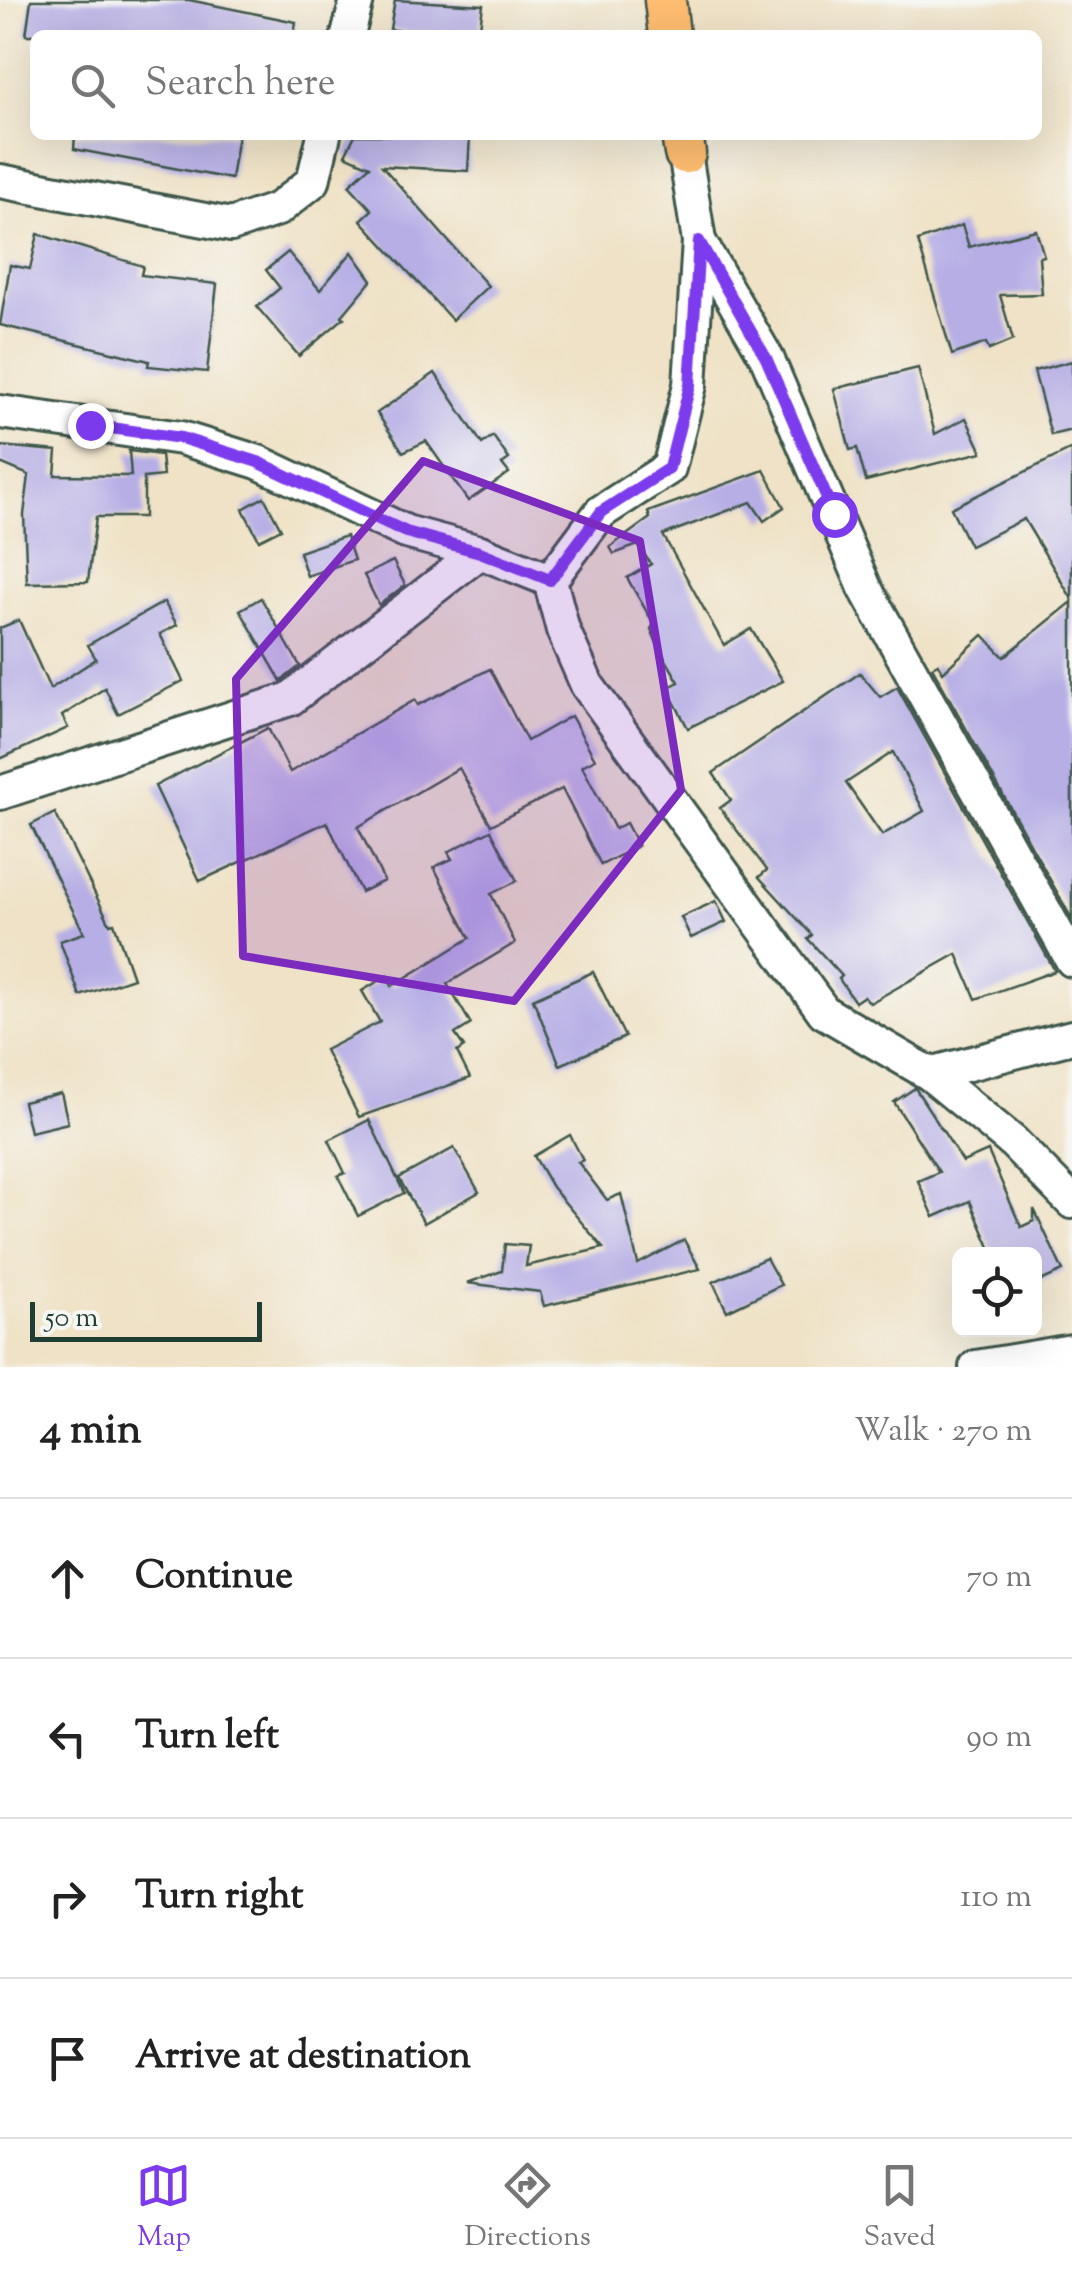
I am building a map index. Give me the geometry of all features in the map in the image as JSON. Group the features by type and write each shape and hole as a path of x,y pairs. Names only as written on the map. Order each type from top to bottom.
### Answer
{"main road":[{"path":"665,0 669,30"}],"street":[{"path":"349,30 357,0"},
{"path":"0,181 231,225 278,209 313,182 323,140"},
{"path":"550,580 601,512 669,468 690,385 699,241 684,144"},
{"path":"699,241 766,358 865,588 1072,960"},
{"path":"0,412 181,438 258,462 406,532 480,552 550,580"},
{"path":"0,793 290,699 480,552"},
{"path":"550,580 563,630 587,685 824,1012 930,1074 1013,1142 1072,1202"},
{"path":"930,1074 1072,1037"},
{"path":"976,1367 1071,1356"}],"highlighted area":[{"path":"423,461 640,541 681,790 514,1001 243,956 236,679"}],"building":[{"path":"31,0 189,0 296,22 295,30 30,30 30,35 26,35"},
{"path":"395,0 483,5 480,30 390,29"},
{"path":"75,140 237,140 231,179 74,149"},
{"path":"352,140 470,140 468,171 382,166 488,286 452,320 361,220 372,210 349,185 370,166 345,155"},
{"path":"962,225 969,247 1036,230 1044,256 1039,257 1042,294 1000,295 1013,340 989,350 986,343 952,355 918,241"},
{"path":"38,234 143,266 141,275 217,284 207,372 148,366 149,361 0,325 10,265 30,269"},
{"path":"288,252 320,290 352,252 372,280 344,318 299,356 257,307 280,288 266,270"},
{"path":"1072,361 1072,430 1051,435 1034,371"},
{"path":"918,368 935,434 966,418 982,452 866,481 857,448 850,450 834,389"},
{"path":"435,373 482,444 493,436 509,459 502,464 509,473 468,501 426,441 403,452 377,413"},
{"path":"0,446 57,451 55,475 131,476 129,451 161,455 163,476 144,478 144,517 96,517 88,582 27,583 24,515 29,475 0,463"},
{"path":"1072,449 1072,599 1024,519 970,546 951,508"},
{"path":"764,470 784,507 764,521 751,502 663,535 724,645 751,629 783,681 688,728 667,688 679,682 659,648 651,629 654,624 627,578 651,564 638,545 614,554 610,547 650,518 648,512"},
{"path":"264,497 281,529 259,540 243,509"},
{"path":"346,536 354,560 307,576 299,552"},
{"path":"393,561 405,585 379,605 364,575"},
{"path":"261,598 300,666 281,681 240,610"},
{"path":"164,602 177,625 160,634 183,681 118,714 105,688 62,716 68,728 0,759 0,628 19,620 50,689 96,659 88,645"},
{"path":"1072,602 1072,919 932,667 938,664 943,672 983,635 1004,657"},
{"path":"490,669 527,741 571,716 595,759 582,766 615,829 626,823 638,846 601,865 562,789 491,825 459,768 358,827 384,881 361,892 327,822 200,881 155,786 268,728 290,772 415,700 418,705"},
{"path":"860,673 880,697 897,687 1055,971 976,999 957,954 870,1003 864,996 855,1002 839,979 842,976 808,939 812,935 759,877 767,870 720,808 731,800 713,773","holes":["893,752 924,811 882,835 846,783"]},
{"path":"55,813 110,924 114,923 133,978 80,996 60,941 84,933 31,825"},
{"path":"491,830 517,881 491,894 515,943 447,984 471,1024 455,1034 464,1047 457,1052 470,1078 359,1117 325,1050 380,1022 362,991 387,976 392,986 470,938 434,867 452,859 448,852"},
{"path":"716,901 726,922 691,938 681,917"},
{"path":"593,972 625,1037 560,1065 533,999"},
{"path":"915,1088 963,1162 988,1151 1021,1227 1034,1221 1034,1209 1063,1271 1042,1280 1042,1247 990,1247 970,1201 934,1217 918,1181 939,1172 894,1102"},
{"path":"61,1093 68,1123 30,1132 23,1102"},
{"path":"369,1120 404,1193 358,1216 338,1176 345,1173 329,1140"},
{"path":"570,1135 583,1160 578,1162 607,1200 621,1194 638,1264 684,1240 700,1269 544,1306 540,1292 467,1283 502,1271 505,1244 529,1246 526,1266 603,1248 552,1187 534,1156"},
{"path":"454,1148 479,1192 424,1223 399,1178"},
{"path":"766,1258 781,1285 727,1311 713,1282"}],"route":[{"path":"90,425 181,438 258,462 406,532 480,552 550,580 601,512 669,468 690,385 699,241 766,358 834,514"}]}
